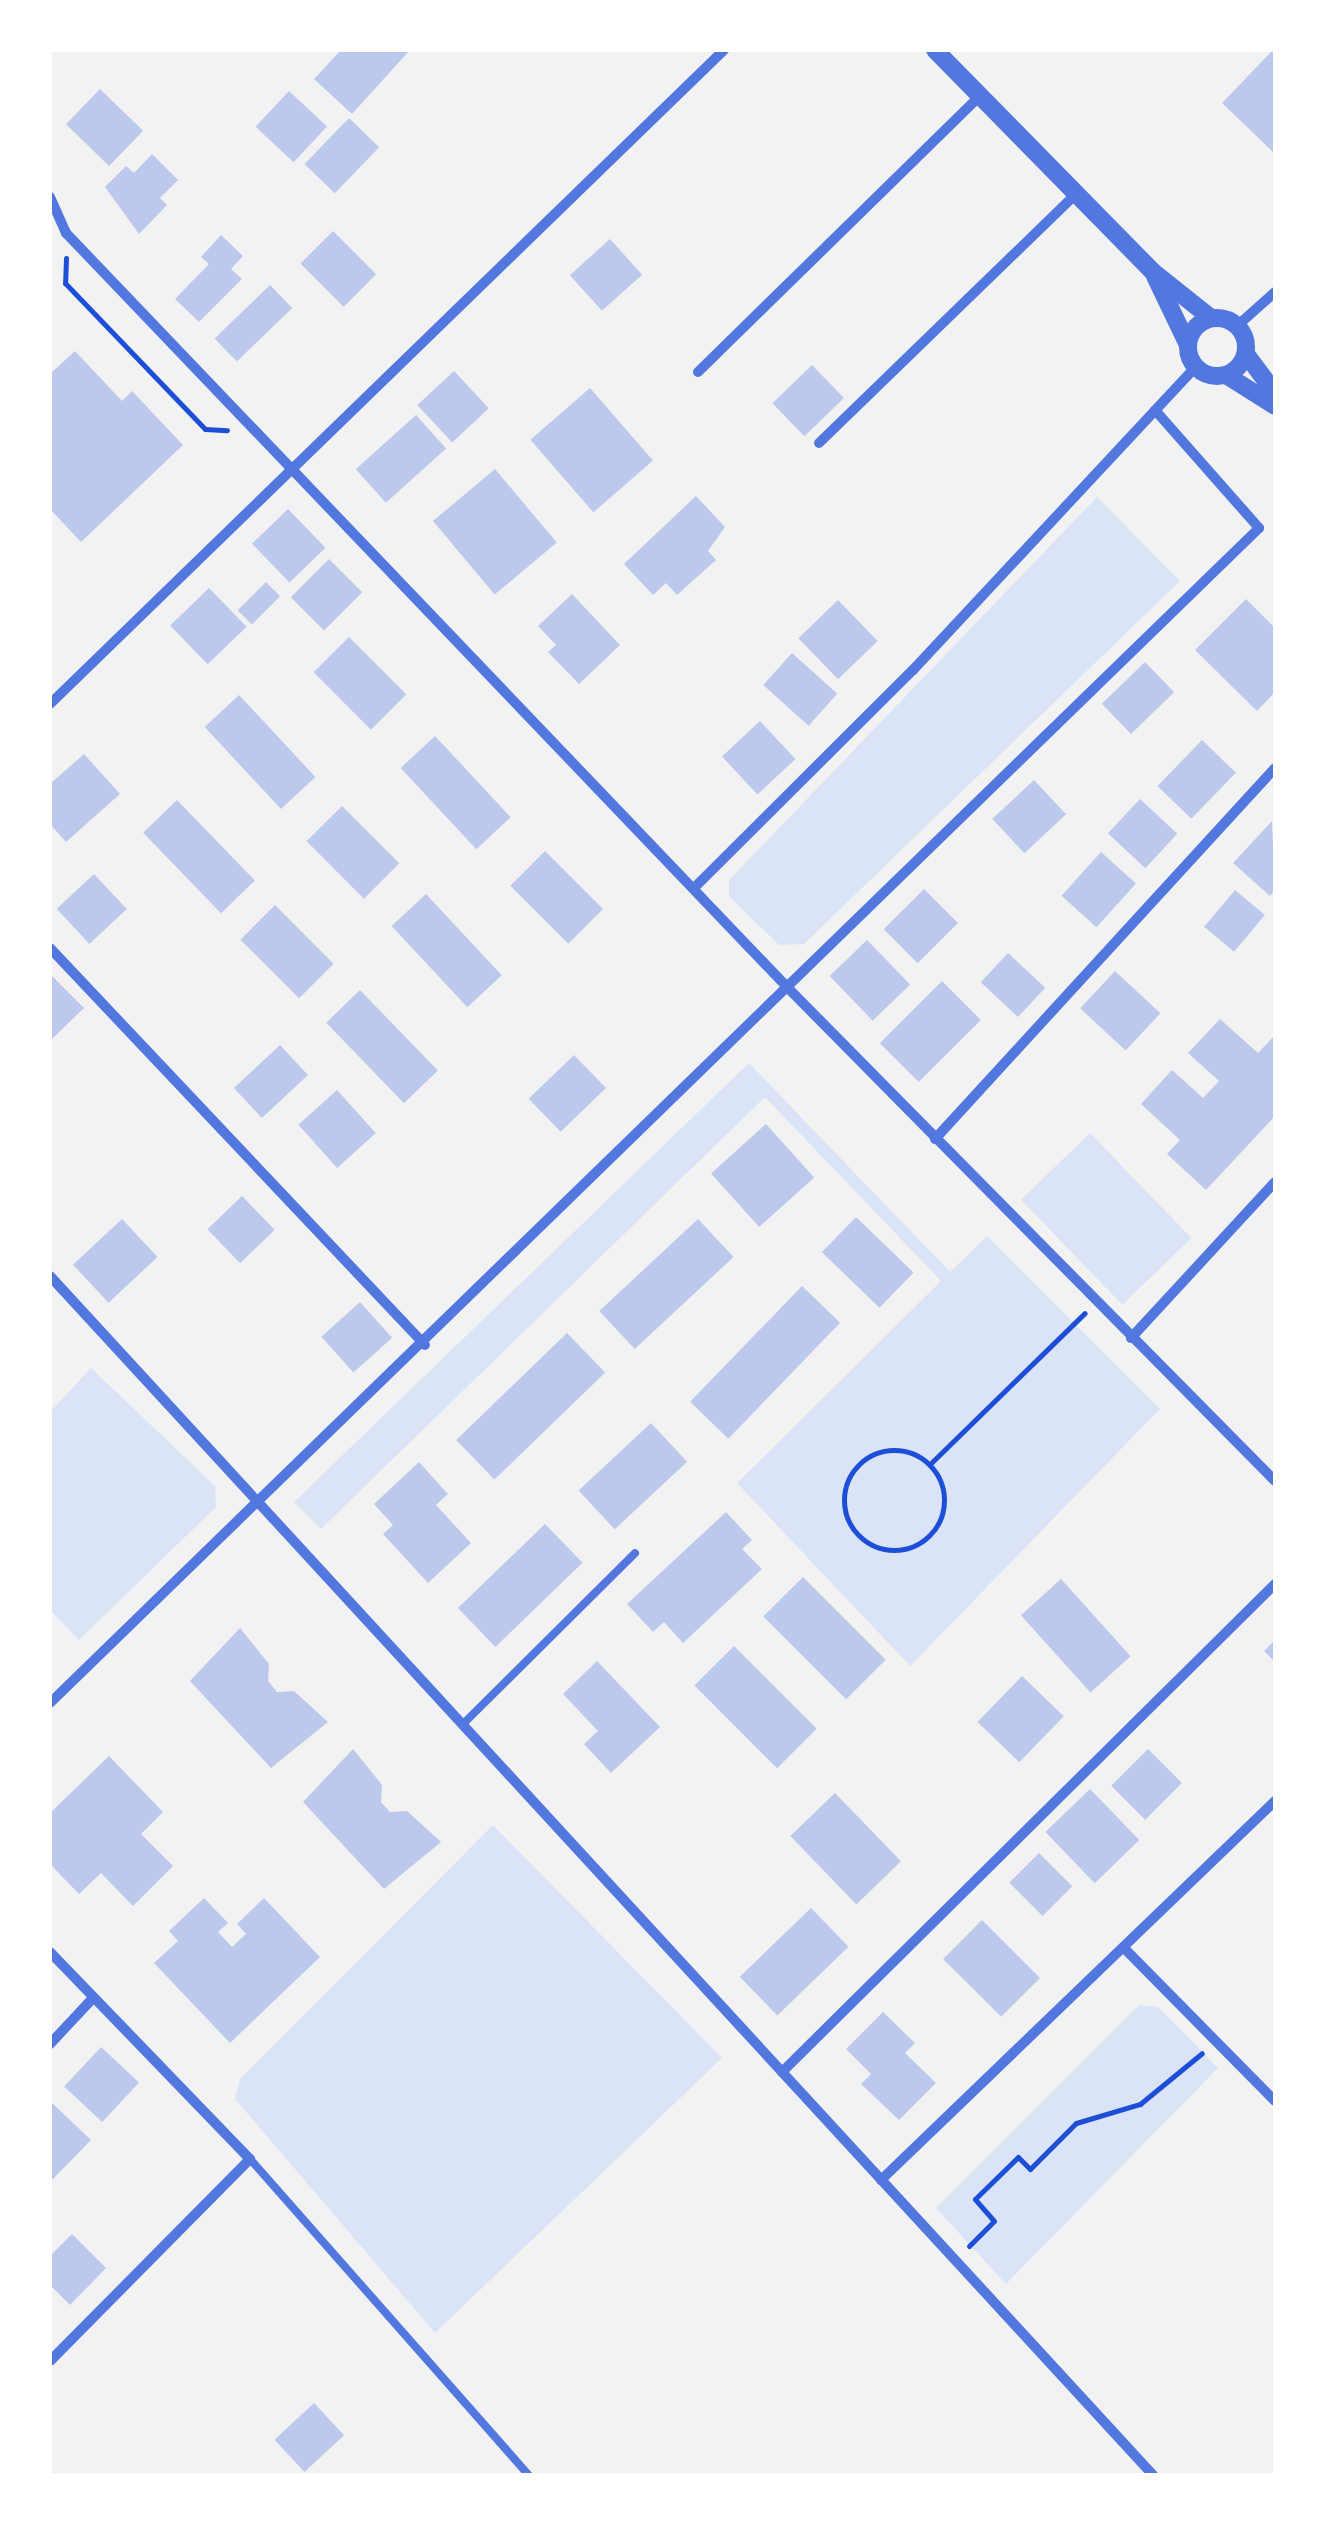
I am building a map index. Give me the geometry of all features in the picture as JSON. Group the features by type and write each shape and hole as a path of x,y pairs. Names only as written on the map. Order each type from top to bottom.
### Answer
{"street":[{"path":"50,704 724,50"},
{"path":"935,50 1152,270 1211,318 1237,326"},
{"path":"698,372 980,95"},
{"path":"819,443 1077,193"},
{"path":"50,197 66,232 296,466 787,987 1275,1481"},
{"path":"1152,270 1196,367"},
{"path":"1237,326 1275,292"},
{"path":"1188,345 1195,328 1211,318"},
{"path":"1237,326 1246,354 1275,393"},
{"path":"1226,375 1246,354"},
{"path":"695,887 913,670 1196,367"},
{"path":"1196,367 1226,375 1275,406"},
{"path":"50,1703 426,1345 1258,528 1155,410"},
{"path":"935,1139 1275,768"},
{"path":"50,948 426,1345"},
{"path":"1130,1338 1275,1182"},
{"path":"50,1276 260,1499 1154,2475"},
{"path":"782,2072 1275,1584"},
{"path":"881,2180 1275,1801"},
{"path":"1124,1948 1275,2101"},
{"path":"50,1952 250,2159 50,2361"},
{"path":"50,2044 94,1998"}],"lane":[{"path":"464,1723 635,1553"},
{"path":"250,2159 529,2475"}],"path":[{"path":"930,1464 1094,1302"},
{"path":"886,1451 930,1464 944,1496 936,1529 908,1549 874,1546 859,1536 844,1507 859,1464 886,1451"},
{"path":"954,2260 994,2222 975,2199 1018,2157 1030,2169 1076,2123 1140,2104 1214,2040"}],"shaded area":[{"path":"1097,497 1180,581 804,944 779,945 729,896 729,880"},
{"path":"749,1063 950,1272 987,1236 1160,1409 910,1666 737,1483 941,1281 765,1097 321,1529 294,1502"},
{"path":"1090,1133 1191,1238 1122,1305 1021,1200"},
{"path":"91,1368 215,1486 216,1507 79,1640 50,1610 50,1412"},
{"path":"493,1825 722,2058 435,2333 235,2099 240,2079"},
{"path":"1139,2005 1158,2007 1218,2068 1006,2284 936,2208"}],"building":[{"path":"341,50 410,50 352,114 314,79"},
{"path":"1275,50 1275,154 1222,103"},
{"path":"100,89 143,131 109,166 66,124"},
{"path":"289,91 327,126 294,162 256,127"},
{"path":"349,118 379,147 335,193 305,164"},
{"path":"152,154 178,180 160,198 167,205 139,234 105,187 126,166 134,173"},
{"path":"333,231 376,274 344,307 300,264"},
{"path":"221,235 243,256 231,269 242,279 199,322 175,299 209,264 201,257"},
{"path":"610,239 642,275 602,311 570,275"},
{"path":"270,285 292,308 237,362 215,338"},
{"path":"75,351 122,401 132,391 183,445 81,542 50,509 50,374"},
{"path":"812,365 844,398 804,436 772,403"},
{"path":"454,371 489,408 452,442 417,405"},
{"path":"590,388 653,460 593,512 530,440"},
{"path":"416,415 446,448 386,503 356,469"},
{"path":"495,469 557,543 495,595 433,521"},
{"path":"696,496 725,527 708,551 716,560 677,595 666,583 653,595 624,564"},
{"path":"288,509 326,548 290,583 252,544"},
{"path":"329,559 362,592 324,630 291,597"},
{"path":"266,582 280,596 252,624 238,610"},
{"path":"209,588 247,627 208,664 170,626"},
{"path":"572,594 620,645 579,684 548,652 556,645 538,626"},
{"path":"1246,599 1275,628 1275,692 1257,711 1195,650"},
{"path":"838,600 878,641 838,679 798,638"},
{"path":"349,637 406,694 371,730 314,672"},
{"path":"792,653 837,694 809,726 763,685"},
{"path":"1145,662 1174,692 1131,734 1102,704"},
{"path":"239,695 315,777 281,809 205,727"},
{"path":"760,721 795,759 757,794 722,756"},
{"path":"435,736 511,817 476,849 401,768"},
{"path":"1202,740 1236,773 1191,819 1158,786"},
{"path":"84,754 120,794 66,842 50,824 50,784"},
{"path":"1034,780 1066,814 1024,853 992,819"},
{"path":"1140,799 1177,834 1145,868 1108,833"},
{"path":"177,800 255,881 221,913 143,833"},
{"path":"342,806 399,863 364,899 307,841"},
{"path":"1272,821 1275,890 1270,896 1233,863"},
{"path":"545,851 603,909 568,944 510,886"},
{"path":"1101,852 1136,883 1096,927 1062,896"},
{"path":"94,874 127,909 89,944 57,909"},
{"path":"924,889 958,923 918,963 884,929"},
{"path":"1235,890 1265,915 1234,952 1204,927"},
{"path":"426,894 502,975 467,1007 392,926"},
{"path":"275,905 334,964 299,998 240,940"},
{"path":"867,940 910,985 873,1021 830,976"},
{"path":"1008,953 1045,988 1018,1017 981,982"},
{"path":"1115,971 1160,1013 1126,1051 1080,1008"},
{"path":"50,974 84,1008 50,1041"},
{"path":"942,981 981,1020 919,1082 880,1043"},
{"path":"360,990 438,1071 404,1103 326,1023"},
{"path":"1220,1019 1258,1053 1275,1035 1275,1116 1206,1190 1167,1154 1180,1140 1141,1104 1172,1070 1203,1098 1219,1081 1188,1053"},
{"path":"280,1045 308,1075 262,1118 234,1088"},
{"path":"574,1055 606,1088 561,1132 529,1099"},
{"path":"337,1090 376,1133 337,1168 298,1125"},
{"path":"766,1124 814,1178 759,1227 711,1174"},
{"path":"242,1196 275,1230 240,1263 207,1229"},
{"path":"856,1217 914,1273 880,1308 822,1252"},
{"path":"122,1219 157,1257 108,1303 73,1265"},
{"path":"698,1219 733,1257 635,1349 599,1311"},
{"path":"802,1286 840,1323 728,1439 690,1402"},
{"path":"360,1302 392,1338 353,1372 321,1337"},
{"path":"567,1333 605,1373 494,1480 456,1440"},
{"path":"651,1423 687,1462 615,1529 579,1491"},
{"path":"419,1462 448,1494 436,1505 471,1543 428,1583 383,1534 393,1525 374,1504"},
{"path":"726,1512 752,1540 742,1549 762,1569 683,1643 664,1622 653,1632 627,1604"},
{"path":"545,1524 583,1563 495,1647 458,1608"},
{"path":"803,1577 886,1660 846,1699 763,1617"},
{"path":"1061,1579 1131,1656 1090,1692 1021,1615"},
{"path":"240,1628 269,1664 268,1681 277,1692 294,1691 328,1722 271,1768 190,1681"},
{"path":"1275,1640 1275,1662 1264,1651"},
{"path":"734,1646 817,1729 777,1768 694,1686"},
{"path":"597,1661 660,1727 611,1773 584,1744 598,1731 563,1694"},
{"path":"1022,1676 1064,1716 1019,1762 978,1722"},
{"path":"353,1749 382,1785 381,1802 390,1812 407,1811 441,1842 384,1889 303,1802"},
{"path":"1148,1749 1182,1783 1145,1820 1111,1786"},
{"path":"109,1756 163,1812 141,1834 173,1866 133,1906 101,1873 79,1894 50,1864 50,1813"},
{"path":"1090,1789 1139,1840 1095,1883 1045,1832"},
{"path":"835,1793 901,1861 856,1904 790,1836"},
{"path":"1039,1853 1072,1886 1043,1916 1009,1883"},
{"path":"204,1898 228,1923 218,1932 232,1947 246,1934 237,1924 264,1898 320,1957 230,2043 154,1963 178,1941 169,1931"},
{"path":"811,1908 849,1947 777,2016 740,1977"},
{"path":"982,1920 1040,1978 1001,2017 943,1959"},
{"path":"883,2012 915,2043 905,2053 936,2083 899,2120 861,2084 871,2074 846,2049"},
{"path":"101,2047 139,2082 102,2122 64,2086"},
{"path":"50,2101 91,2140 50,2182"},
{"path":"72,2234 106,2268 70,2305 50,2285 50,2256"},
{"path":"314,2403 344,2435 305,2472 275,2440"}]}
